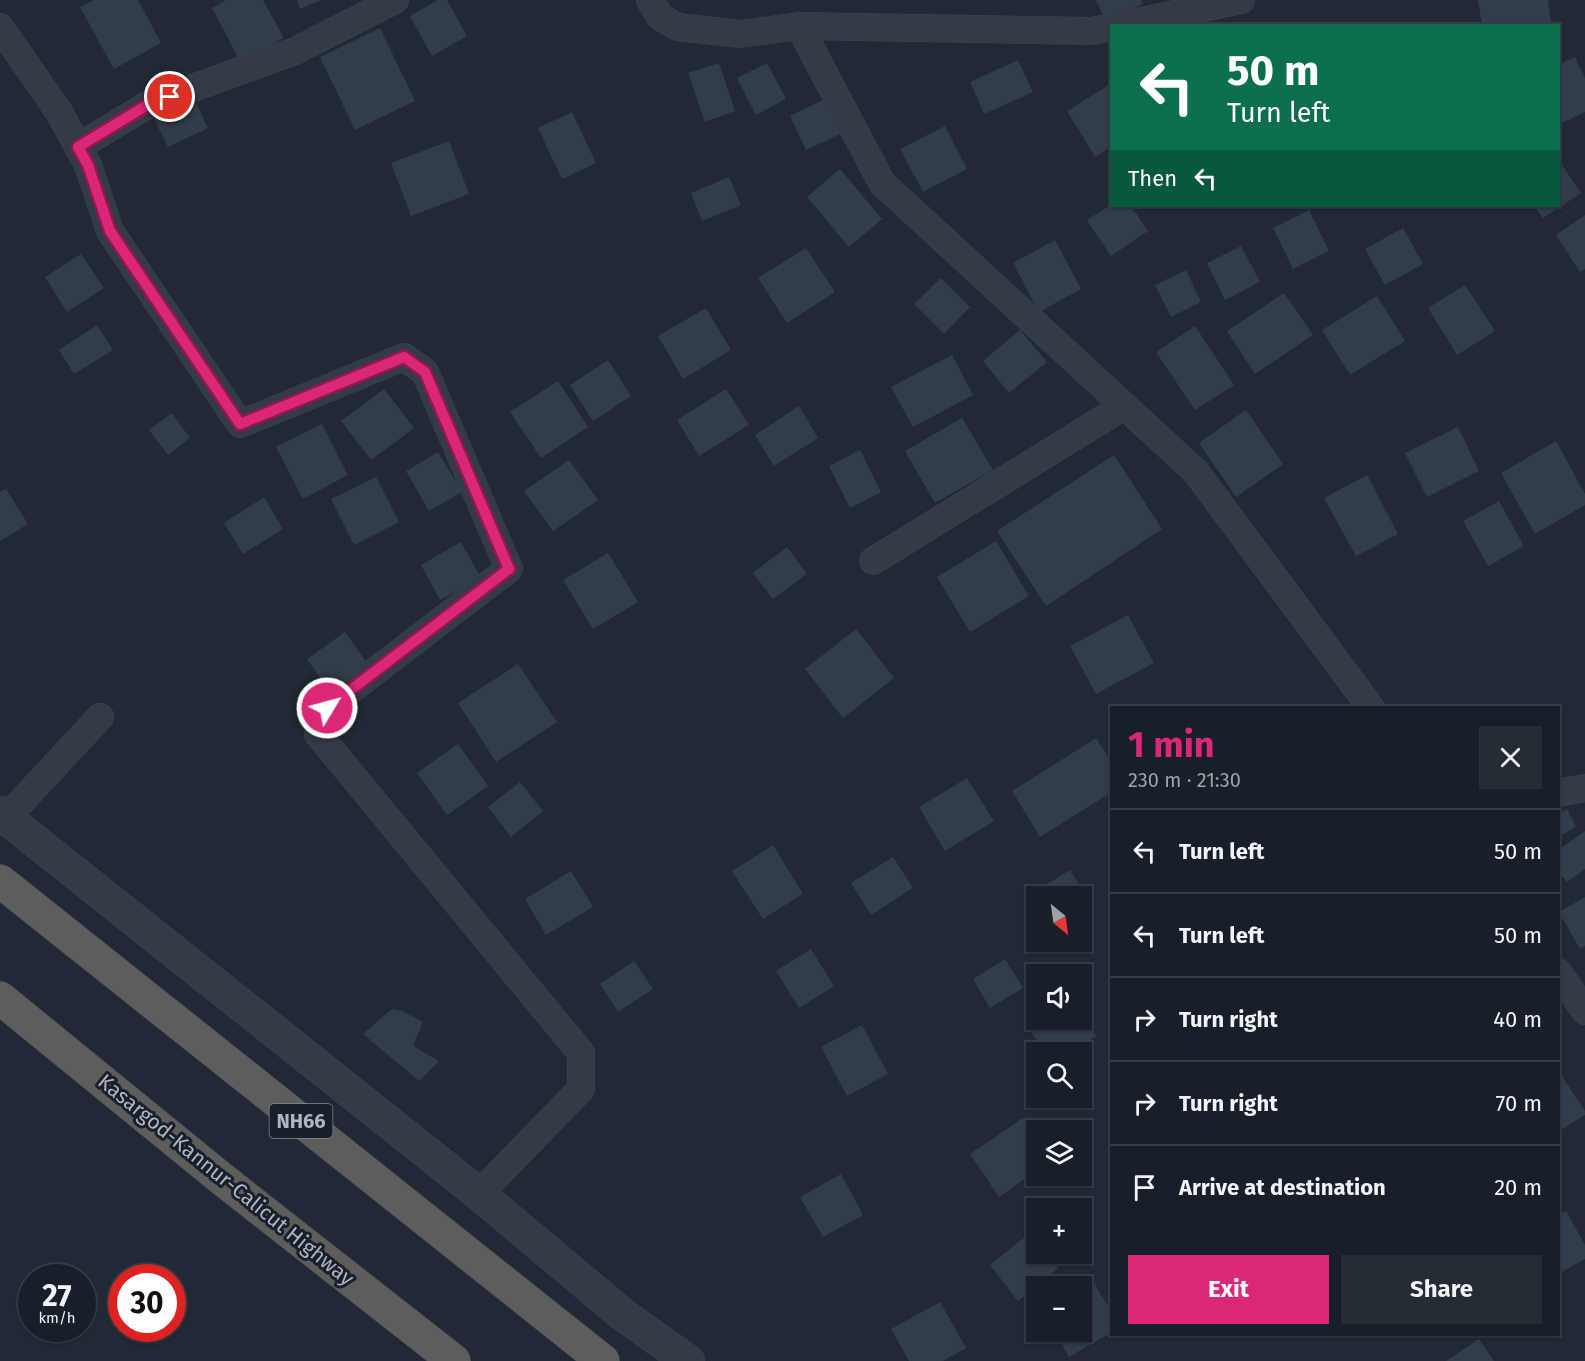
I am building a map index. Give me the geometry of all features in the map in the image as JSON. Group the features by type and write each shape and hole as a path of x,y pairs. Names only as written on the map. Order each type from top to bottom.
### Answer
{"highway":[{"name":"NH66","path":"0,881 603,1361"},
{"name":"Kasargod-Kannur-Calicut Highway","path":"0,998 222,1179 454,1361"}],"street":[{"path":"78,147 149,104 296,51 395,0"},
{"path":"650,0 660,17 678,27 740,34 799,26 1092,31 1110,27"},
{"path":"1127,24 1241,0"},
{"path":"799,26 882,183 1196,472 1370,706"},
{"path":"0,27 59,112 88,165 110,231 240,424 404,357 425,372 509,569 327,708 318,734 581,1053 581,1089 479,1194"},
{"path":"873,561 1124,406"},
{"path":"100,717 3,816 479,1194 622,1314 688,1361"},
{"path":"1560,793 1585,788"},
{"path":"1560,975 1585,1011"}],"building":[{"path":"94,0 138,0 161,43 114,69 80,7"},
{"path":"226,0 263,0 284,38 240,61 212,8"},
{"path":"297,0 321,0 300,9"},
{"path":"438,0 447,0 467,36 432,56 410,16"},
{"path":"1096,0 1141,0 1143,4 1105,20"},
{"path":"1478,0 1548,0 1551,23 1482,24"},
{"path":"380,28 415,101 355,130 320,57"},
{"path":"1575,57 1585,78 1585,112 1560,124 1560,64"},
{"path":"1018,60 1033,92 984,114 970,82"},
{"path":"719,63 735,111 705,122 688,73"},
{"path":"767,63 786,99 756,115 737,78"},
{"path":"1110,84 1110,147 1095,157 1067,111"},
{"path":"194,98 208,128 168,147 153,117"},
{"path":"823,100 840,134 806,150 790,116"},
{"path":"572,112 596,163 562,179 538,128"},
{"path":"945,126 967,169 923,192 900,149"},
{"path":"449,141 469,194 411,216 391,163"},
{"path":"1560,162 1581,193 1560,207"},
{"path":"840,169 882,219 849,247 807,197"},
{"path":"729,177 741,205 702,221 691,193"},
{"path":"1110,205 1132,207 1148,231 1111,256 1087,220"},
{"path":"1535,207 1560,207 1543,218"},
{"path":"1309,210 1329,251 1293,269 1273,228"},
{"path":"1585,215 1585,269 1580,272 1556,235"},
{"path":"1403,228 1423,264 1385,285 1365,249"},
{"path":"1055,240 1081,289 1039,312 1013,263"},
{"path":"1241,246 1260,282 1225,300 1207,263"},
{"path":"806,248 835,292 787,323 758,278"},
{"path":"81,254 104,288 67,312 45,277"},
{"path":"1186,270 1201,302 1171,317 1155,285"},
{"path":"941,278 970,307 944,334 914,304"},
{"path":"1465,285 1495,331 1457,355 1428,308"},
{"path":"1284,293 1313,335 1255,374 1227,331"},
{"path":"1377,296 1405,341 1350,375 1322,330"},
{"path":"706,308 731,350 683,379 658,336"},
{"path":"97,325 113,350 74,374 59,350"},
{"path":"1195,326 1234,385 1195,410 1156,352"},
{"path":"1020,330 1047,362 1009,393 983,361"},
{"path":"952,355 973,395 913,427 891,387"},
{"path":"608,360 631,396 593,421 570,385"},
{"path":"558,381 588,427 541,458 510,412"},
{"path":"384,389 414,428 371,460 341,421"},
{"path":"726,389 749,425 699,456 677,420"},
{"path":"799,406 818,438 774,466 755,435"},
{"path":"1246,410 1283,464 1236,497 1199,443"},
{"path":"172,413 190,438 168,455 149,430"},
{"path":"962,418 993,470 935,503 905,451"},
{"path":"322,424 348,475 303,499 276,447"},
{"path":"1458,427 1479,471 1427,497 1405,453"},
{"path":"1556,441 1585,494 1585,505 1535,534 1501,473"},
{"path":"860,450 881,492 850,508 829,466"},
{"path":"438,452 462,492 429,511 406,471"},
{"path":"1114,455 1162,529 1046,606 997,531"},
{"path":"569,460 598,500 553,531 524,491"},
{"path":"1367,475 1398,534 1356,556 1324,498"},
{"path":"376,477 399,522 354,545 331,499"},
{"path":"6,489 28,524 0,541 0,492"},
{"path":"264,497 283,529 243,554 224,523"},
{"path":"1499,501 1524,546 1488,566 1463,521"},
{"path":"996,541 1029,596 970,632 937,577"},
{"path":"461,542 481,578 440,600 421,565"},
{"path":"787,547 807,574 773,599 753,573"},
{"path":"608,553 638,602 593,629 563,580"},
{"path":"1128,615 1154,663 1096,694 1070,646"},
{"path":"856,629 894,678 843,718 805,669"},
{"path":"345,632 366,662 328,689 307,659"},
{"path":"518,664 557,722 496,762 458,703"},
{"path":"1096,738 1110,760 1110,793 1040,837 1012,791"},
{"path":"458,744 488,786 447,815 417,773"},
{"path":"967,778 994,821 945,851 919,807"},
{"path":"520,782 543,811 511,837 488,807"},
{"path":"1567,809 1576,827 1560,836 1560,812"},
{"path":"1585,831 1585,869 1567,882 1560,873 1560,849"},
{"path":"773,845 803,894 763,919 732,871"},
{"path":"893,857 913,888 871,915 851,883"},
{"path":"1070,870 1080,886 1044,886"},
{"path":"571,871 593,907 546,935 525,899"},
{"path":"1585,897 1585,946 1580,949 1560,911"},
{"path":"811,949 834,986 799,1008 776,971"},
{"path":"1005,959 1023,988 990,1008 973,979"},
{"path":"634,961 653,989 618,1012 600,984"},
{"path":"392,1009 402,1011 423,1022 413,1046 439,1061 419,1081 363,1034"},
{"path":"862,1025 888,1074 847,1096 821,1047"},
{"path":"1030,1030 1092,1030 1096,1036 1087,1042 1038,1042"},
{"path":"1560,1073 1585,1111 1585,1115 1560,1131"},
{"path":"1023,1118 1026,1123 1026,1178 999,1197 970,1154"},
{"path":"841,1174 863,1215 823,1237 800,1197"},
{"path":"1566,1211 1585,1245 1585,1259 1560,1273 1560,1214"},
{"path":"1026,1236 1026,1264 1055,1264 1058,1268 1048,1276 1026,1276 1026,1294 1018,1301 990,1265"},
{"path":"1094,1283 1110,1310 1110,1333 1069,1357 1061,1342 1092,1342 1092,1284"},
{"path":"940,1302 966,1348 943,1361 909,1361 891,1329"},
{"path":"1479,1339 1494,1361 1446,1361"}],"route":[{"path":"170,97 149,104 78,147 88,165 110,231 240,424 404,357 425,372 509,569 327,708"}]}
